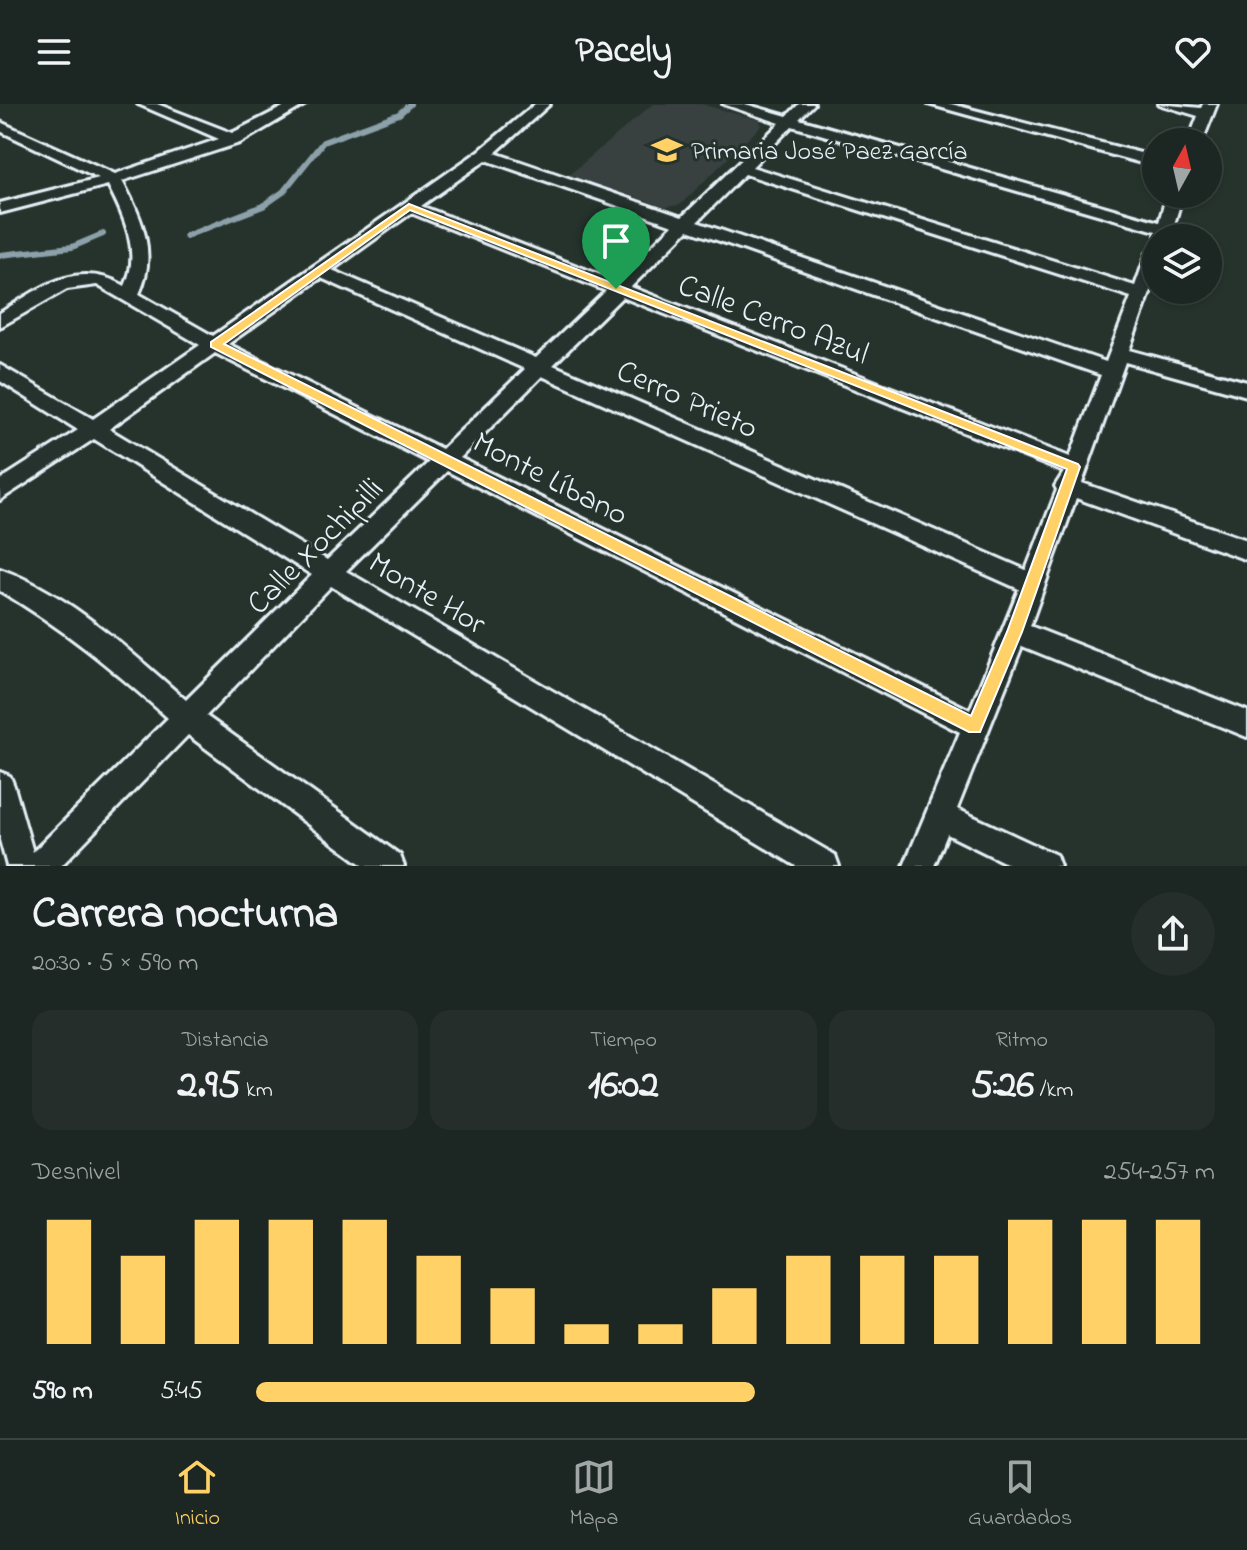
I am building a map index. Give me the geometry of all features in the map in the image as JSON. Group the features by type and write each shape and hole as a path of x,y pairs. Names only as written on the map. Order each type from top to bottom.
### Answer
{"street":[{"path":"145,104 235,140"},
{"path":"0,208 235,140 299,104"},
{"path":"0,491 93,430 320,271 484,154 543,104"},
{"path":"730,104 1142,227"},
{"name":"Calle Xochipilli","path":"40,866 329,573 807,104"},
{"path":"935,104 1142,158"},
{"path":"1165,104 1209,109 1201,128"},
{"path":"0,126 112,178 141,242 142,267 129,296"},
{"path":"484,154 684,224 1113,362 1247,389"},
{"path":"741,168 1141,294 1030,583 1015,632 919,866"},
{"name":"Calle Cerro Azul","path":"409,207 616,289 1247,550"},
{"name":"Cerro Prieto","path":"320,271 1030,583"},
{"name":"Monte Líbano","path":"0,321 67,281 84,277 101,280 215,345 975,726"},
{"name":"Monte Hor","path":"0,372 329,573 824,866"},
{"path":"0,579 55,610 100,642 186,717 389,866"},
{"path":"1015,632 1247,724"},
{"path":"0,786 22,866"},
{"path":"940,816 1045,866"}],"shaded area":[{"name":"Primaria José Paez García","path":"653,104 701,104 759,120 762,125 680,205 665,207 569,175"}],"waterway":[{"path":"186,236 263,206 283,192 323,142 399,114 410,104"},
{"path":"0,255 72,247 103,234"}],"place":[{"name":"Primaria José Paez García","path":"667,150"}],"route":[{"path":"409,207 616,289 1074,467 1015,632 975,726 215,345 409,207"}]}
